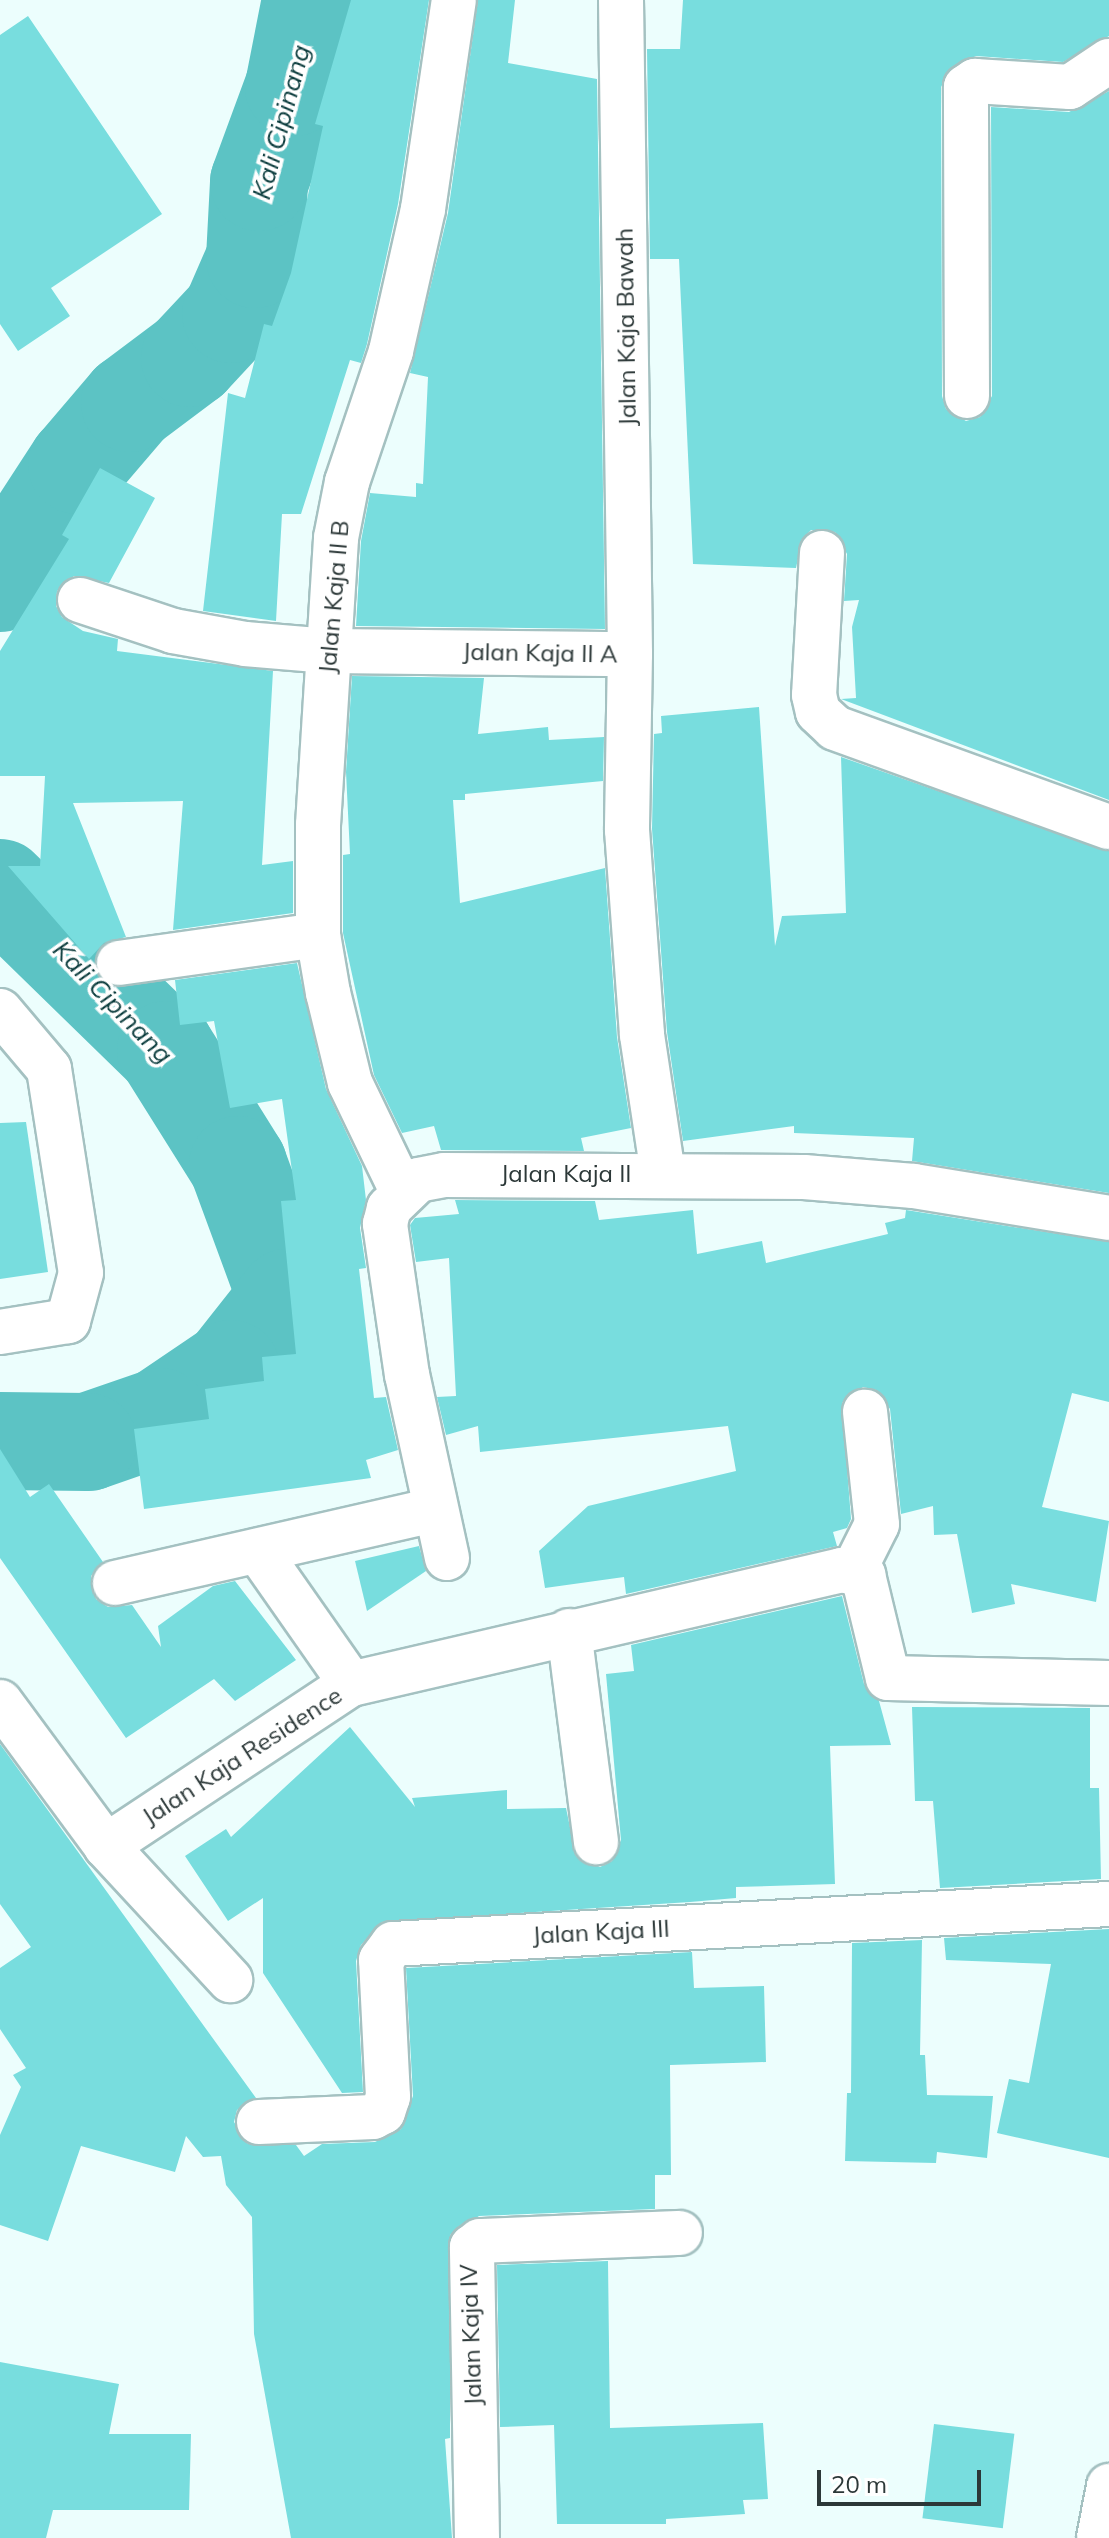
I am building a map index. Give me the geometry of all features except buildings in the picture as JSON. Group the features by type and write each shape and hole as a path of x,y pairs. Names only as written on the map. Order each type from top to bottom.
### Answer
{"street":[{"name":"Jalan Kaja II B","path":"402,1191 350,1083 318,935 318,825 336,538 347,482 391,351 423,209 454,0"},
{"name":"Jalan Kaja Bawah","path":"621,0 630,654"},
{"path":"967,396 966,87 975,81 1070,87 1109,61"},
{"path":"822,553 814,695 818,712 835,728 1109,827"},
{"name":"Jalan Kaja II A","path":"80,600 173,631 329,651 630,654 627,830 633,939 663,1174"},
{"path":"119,963 318,935"},
{"path":"0,1011 49,1069 81,1273 68,1321 0,1332"},
{"name":"Jalan Kaja II","path":"402,1191 418,1180 444,1175 663,1174 914,1186 1109,1218"},
{"path":"402,1191 389,1208 385,1224 407,1375 447,1558"},
{"path":"865,1412 877,1524 854,1570 863,1575 888,1678 1109,1683"},
{"path":"115,1583 435,1510"},
{"path":"258,1551 351,1684"},
{"name":"Jalan Kaja Residence","path":"106,1846 351,1684 569,1631 854,1570"},
{"path":"569,1631 596,1842"},
{"path":"0,1702 106,1846 230,1980"},
{"name":"Jalan Kaja III","path":"259,2122 373,2117 383,2112 388,2097 381,1960 393,1944 1109,1904"},
{"name":"Jalan Kaja IV","path":"477,2538 472,2247 480,2241 680,2233"},
{"path":"1099,2538 1109,2486"}],"waterway":[{"name":"Kali Cipinang","path":"0,583 77,465 130,403 190,358 231,314 255,259 259,182 294,87 311,0"},
{"name":"Kali Cipinang","path":"0,888 166,1050 238,1165 287,1298 231,1369 160,1417 88,1442 0,1441"}]}
